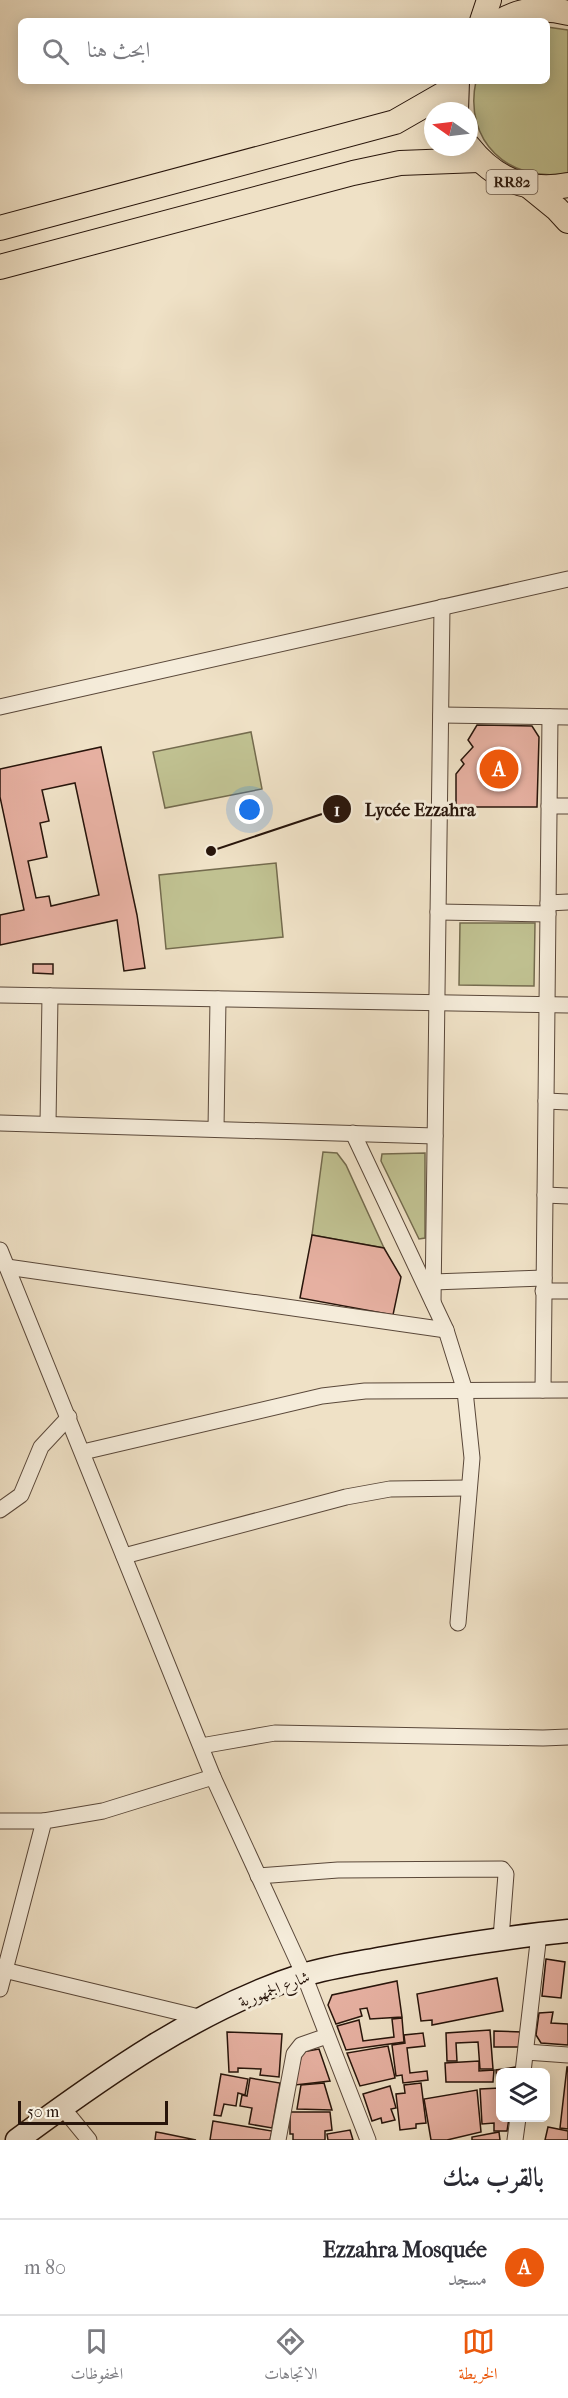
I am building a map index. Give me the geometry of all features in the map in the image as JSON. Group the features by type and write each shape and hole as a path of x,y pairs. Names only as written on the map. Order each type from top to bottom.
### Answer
{"main road":[{"path":"483,18 489,0"},
{"path":"555,0 568,11"},
{"path":"508,18 523,12 540,10 568,11"},
{"path":"456,102 457,84"},
{"path":"0,228 396,122 457,84"},
{"path":"0,267 353,173 400,163 452,156"},
{"name":"RR82","path":"477,156 494,172 511,182 530,187 550,188 568,184"},
{"name":"RR82","path":"530,187 557,208 568,221"},
{"name":"شارع الجمهورية","path":"17,2140 62,2107 162,2041 203,2018 304,1975 501,1938 568,1931"}],"street":[{"path":"0,707 568,579"},
{"path":"433,1302 442,607"},
{"path":"441,715 568,717"},
{"path":"543,1390 550,717"},
{"path":"549,806 568,806"},
{"path":"438,912 548,908 568,902"},
{"path":"0,995 568,1005"},
{"path":"48,1124 50,996"},
{"path":"216,1129 218,999"},
{"path":"546,1101 568,1102"},
{"path":"0,1123 435,1136"},
{"path":"353,1133 446,1330 465,1391 472,1458 458,1623"},
{"path":"545,1196 568,1196"},
{"path":"0,1250 213,1777 304,1975 368,2140"},
{"path":"7,1266 446,1330"},
{"path":"434,1282 543,1284 568,1291"},
{"path":"83,1452 322,1396 365,1391 568,1390"},
{"path":"0,1510 21,1495 41,1447 69,1417"},
{"path":"124,1556 346,1497 390,1490 468,1488"},
{"path":"201,1746 275,1733 568,1737"},
{"path":"0,1821 44,1821 104,1811 213,1777"},
{"path":"0,1989 44,1821"},
{"path":"258,1876 338,1870 502,1869 506,1874 501,1938"},
{"path":"524,2068 539,1934"},
{"path":"4,1970 203,2018"},
{"path":"278,2140 294,2054 301,2045 327,2036"},
{"path":"526,2052 568,2055"},
{"path":"62,2107 89,2140"},
{"path":"515,2140 517,2122"}],"green space":[{"path":"550,27 568,30 568,173 547,175 527,172 510,165 495,154 484,139 478,124 478,102 474,102 476,84 550,84"},
{"path":"251,732 262,789 165,808 153,752"},
{"path":"276,863 283,937 166,949 159,875"},
{"path":"460,923 535,923 534,986 459,985"},
{"path":"323,1152 337,1153 346,1165 384,1248 312,1235"},
{"path":"425,1153 425,1238 419,1239 381,1161 382,1154"}],"building":[{"path":"477,725 532,726 539,737 537,807 456,807 456,774 464,764 461,760 473,747 468,740"},
{"path":"101,747 137,915 145,968 124,971 117,920 0,945 0,915 24,910 0,797 0,769","holes":["75,783 99,895 51,906 49,896 36,898 28,861 47,857 40,823 49,821 42,790"]},
{"path":"33,964 53,964 53,974 33,973"},
{"path":"312,1235 384,1248 401,1277 393,1315 300,1298"},
{"path":"546,1959 565,1962 561,1998 542,1996"},
{"path":"497,1978 503,2011 432,2025 432,2020 421,2021 417,1994"},
{"path":"397,1981 402,2017 370,2019 367,2008 360,2009 362,2016 336,2024 328,2005 332,1995"},
{"path":"553,2012 551,2023 568,2024 568,2045 541,2043 536,2035 539,2013"},
{"path":"402,2018 404,2042 346,2050 337,2026 359,2020 363,2041 394,2037 392,2019"},
{"path":"490,2030 493,2069 480,2069 478,2042 456,2043 457,2061 447,2061 446,2033"},
{"path":"494,2031 522,2032 520,2047 494,2047"},
{"path":"227,2032 282,2034 279,2077 260,2075 261,2069 238,2068 238,2072 229,2072"},
{"path":"423,2033 425,2046 407,2048 410,2073 427,2071 428,2080 403,2083 402,2075 396,2076 392,2045 405,2043 404,2035"},
{"path":"388,2046 395,2078 360,2086 347,2053"},
{"path":"319,2049 330,2081 295,2085 302,2052"},
{"path":"479,2061 479,2071 494,2070 493,2082 446,2082 445,2063"},
{"path":"568,2067 568,2129 560,2128"},
{"path":"221,2074 248,2079 245,2095 238,2093 236,2106 224,2104 221,2116 214,2115"},
{"path":"250,2078 280,2083 272,2128 249,2124 252,2108 240,2106 242,2095 247,2096"},
{"path":"324,2083 332,2110 297,2109 301,2085"},
{"path":"421,2083 426,2123 416,2124 416,2128 400,2130 396,2094 405,2093 404,2085"},
{"path":"390,2086 396,2108 391,2109 395,2120 382,2123 381,2118 372,2121 363,2094"},
{"path":"496,2088 496,2122 508,2122 507,2131 494,2131 494,2123 482,2124 480,2089"},
{"path":"477,2090 481,2132 447,2140 431,2140 424,2099"},
{"path":"290,2112 330,2112 332,2130 325,2131 325,2140 293,2140 293,2134 290,2134"},
{"path":"213,2121 272,2131 270,2140 210,2140"},
{"path":"548,2127 568,2131 568,2140 545,2140"},
{"path":"350,2130 353,2140 328,2140 327,2134"},
{"path":"156,2132 162,2133 196,2140 155,2140"},
{"path":"499,2132 500,2140 472,2140 472,2137"}],"place":[{"name":"Ezzahra Mosquée","path":"499,769"},
{"name":"Lycée Ezzahra","path":"211,851"}]}
